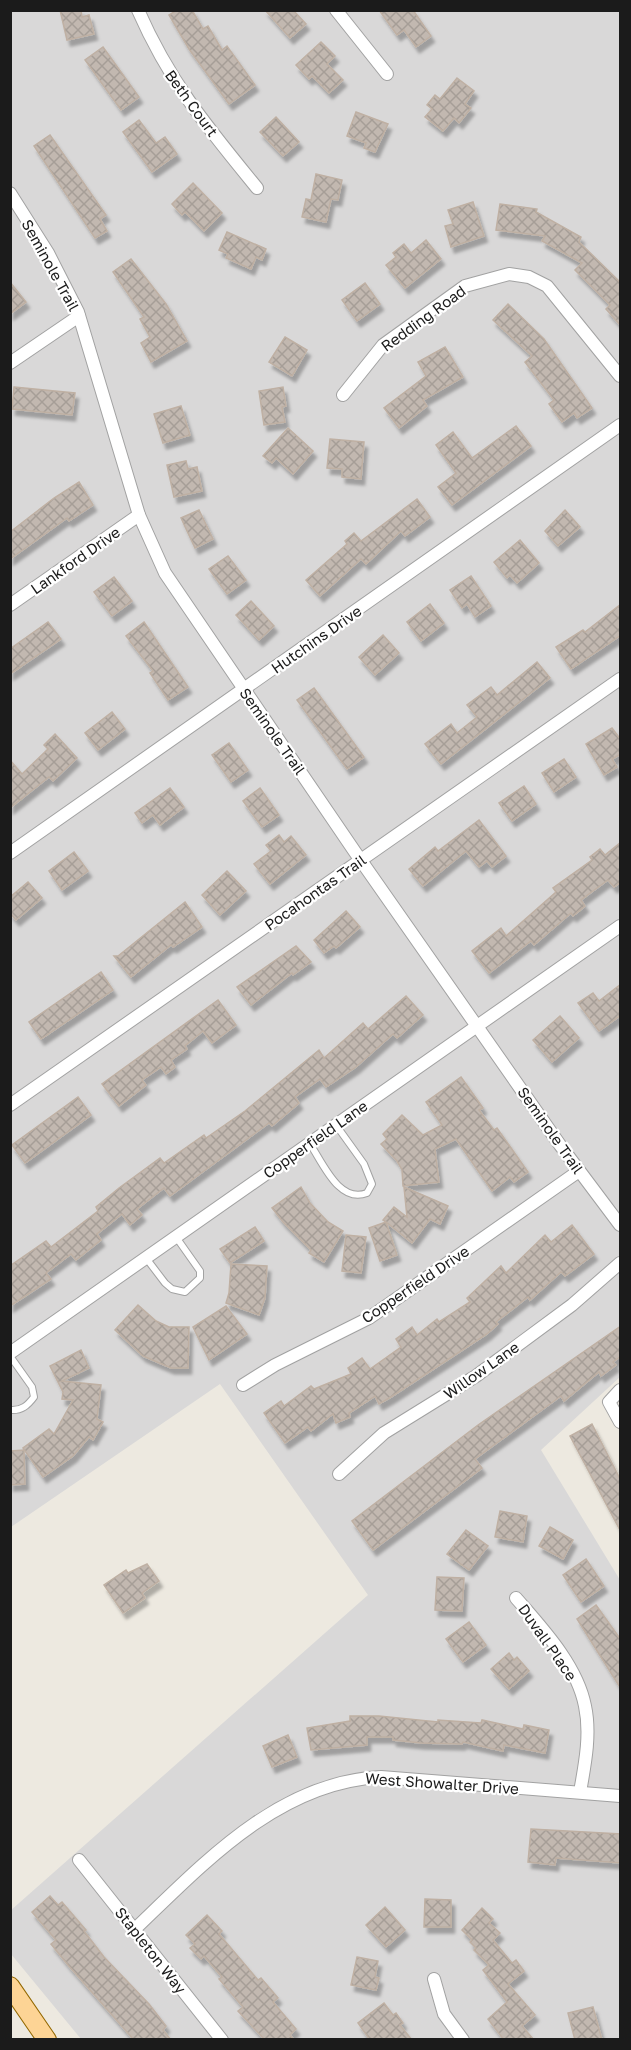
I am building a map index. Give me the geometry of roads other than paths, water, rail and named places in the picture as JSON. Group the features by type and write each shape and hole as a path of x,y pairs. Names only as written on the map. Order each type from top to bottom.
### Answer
{"main road":[{"path":"10,1986 46,2040"}],"street":[{"name":"Beth Court","path":"138,10 157,53 192,108 257,188"},
{"path":"336,10 387,74"},
{"name":"Seminole Trail","path":"10,193 48,253 79,316 139,515 155,554 176,592 579,1171 621,1225"},
{"name":"Redding Road","path":"344,395 383,345 465,286 508,274 529,277 547,286 621,376"},
{"path":"10,363 79,316"},
{"name":"Hutchins Drive","path":"10,852 621,425"},
{"name":"Lankford Drive","path":"10,605 139,515"},
{"name":"Pocahontas Trail","path":"10,1105 621,679"},
{"name":"Copperfield Lane","path":"10,1354 621,926"},
{"name":"Copperfield Drive","path":"243,1385 275,1365 369,1318 579,1171"},
{"name":"Willow Lane","path":"339,1474 384,1434 476,1376 572,1305 621,1263"},
{"path":"621,1390 609,1402 621,1422"},
{"name":"Duvall Place","path":"516,1598 548,1638 579,1686 585,1705 588,1735 580,1792"},
{"name":"West Showalter Drive","path":"135,1929 194,1873 240,1834 277,1808 329,1784 353,1778 381,1777 621,1796"},
{"name":"Stapleton Way","path":"79,1860 222,2040"},
{"path":"434,1979 444,2014 463,2040"}],"lane":[{"path":"309,1144 345,1193 358,1196 367,1193 372,1184 369,1174 336,1125"},
{"path":"146,1258 172,1289 185,1292 191,1289 200,1278 200,1271 176,1237"},
{"path":"10,1354 32,1388 34,1397 28,1405 17,1410 10,1410"}]}
